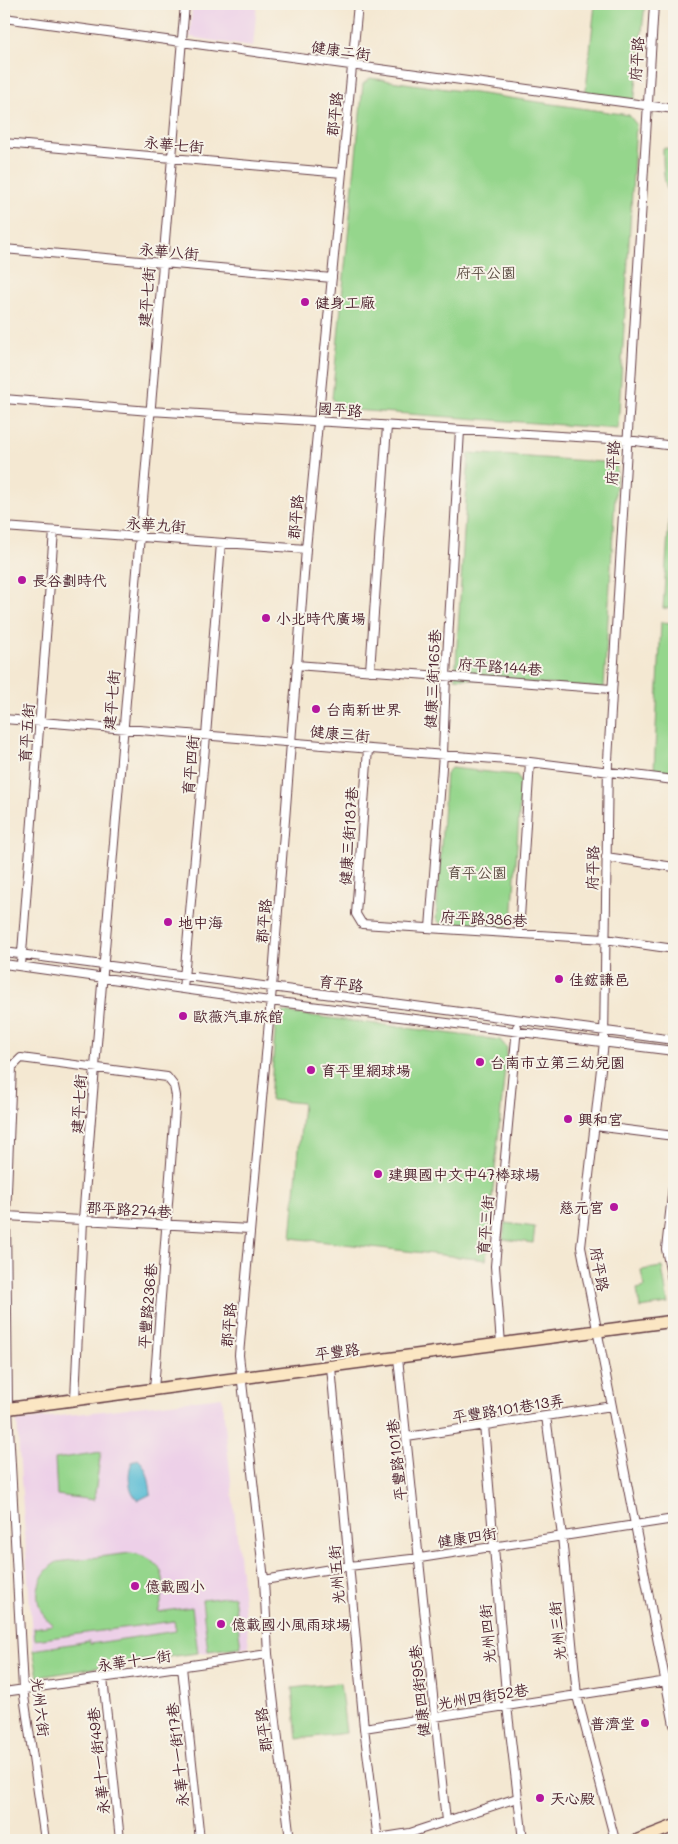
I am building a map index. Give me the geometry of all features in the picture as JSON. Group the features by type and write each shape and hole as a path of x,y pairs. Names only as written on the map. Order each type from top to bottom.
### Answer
{"street":[{"name":"建平七街","path":"75,1400 83,1220 102,978 185,4"},
{"name":"郡平路","path":"290,1840 268,1654 264,1580 239,1355 272,988 306,549 358,4"},
{"name":"府平路","path":"654,4 607,772 604,1042 581,1247 635,1525 670,1681 674,1725"},
{"name":"健康二街","path":"4,18 674,110"},
{"name":"永華七街","path":"4,143 342,173"},
{"name":"永華八街","path":"4,249 332,278"},
{"name":"國平路","path":"4,399 150,411 627,440 674,446"},
{"path":"370,670 387,426"},
{"name":"健康三街165巷","path":"430,928 443,754 460,430"},
{"name":"永華九街","path":"4,527 306,549"},
{"name":"育平五街","path":"21,966 54,531"},
{"name":"育平四街","path":"183,989 206,736 220,543"},
{"name":"府平路144巷","path":"296,665 612,689"},
{"name":"健康三街","path":"4,720 443,754 530,762 674,780"},
{"name":"健康三街187巷","path":"362,924 356,914 368,749"},
{"path":"519,934 530,762"},
{"path":"606,857 674,867"},
{"name":"府平路386巷","path":"362,924 605,939 674,949"},
{"name":"育平路","path":"4,952 674,1040"},
{"name":"育平路","path":"4,964 270,1001 674,1051"},
{"name":"育平三街","path":"501,1344 495,1266 518,1020"},
{"name":"平豐路236巷","path":"12,1067 21,1058 167,1076 174,1086 176,1096 154,1390"},
{"name":"光州六街","path":"12,1067 6,1216 6,1409 23,1689 45,1840"},
{"path":"595,1126 674,1136"},
{"path":"674,1177 666,1249 674,1290"},
{"name":"郡平路274巷","path":"6,1216 250,1229"},
{"name":"平豐路","path":"6,1409 674,1321"},
{"name":"平豐路101巷","path":"398,1358 420,1558"},
{"name":"光州五街","path":"331,1367 364,1728 378,1839"},
{"name":"平豐路101巷13弄","path":"407,1437 612,1406"},
{"name":"光州三街","path":"546,1416 562,1536 577,1696 615,1840"},
{"name":"光州四街","path":"484,1425 507,1706 523,1840"},
{"name":"健康四街","path":"264,1580 674,1519"},
{"name":"健康四街95巷","path":"420,1558 446,1821"},
{"name":"永華十一街","path":"4,1692 268,1654"},
{"name":"永華十一街17巷","path":"182,1667 200,1840"},
{"name":"永華十一街49巷","path":"102,1678 120,1840"},
{"name":"光州四街52巷","path":"364,1728 670,1681"},
{"path":"378,1839 410,1833 517,1798"},
{"path":"638,1840 674,1826"}],"shaded area":[{"path":"192,4 257,4 253,47 190,37"},
{"name":"億載國小","path":"222,1397 249,1647 138,1661 38,1677 33,1650 17,1421"}],"green space":[{"path":"595,4 645,4 634,104 585,99"},
{"name":"府平公園","path":"370,78 629,115 636,124 618,429 339,409 332,398 363,84"},
{"path":"663,148 674,149 674,205 666,185"},
{"path":"469,453 617,463 604,688 455,678"},
{"path":"674,459 674,609 663,608"},
{"path":"661,622 674,623 674,772 654,771"},
{"name":"育平公園","path":"451,768 517,775 521,783 512,923 506,927 441,924 436,919 446,773"},
{"path":"282,1012 500,1040 507,1048 486,1260 291,1238 303,1103 270,1100 276,1019"},
{"path":"505,1223 535,1227 533,1243 503,1239"},
{"path":"662,1267 668,1304 640,1308 637,1289 644,1287 641,1270"},
{"path":"101,1452 94,1500 57,1495 55,1459"},
{"path":"131,1553 152,1560 162,1574 164,1582 158,1612 192,1607 198,1653 38,1677 33,1650 89,1641 90,1644 176,1631 174,1621 35,1640 34,1628 53,1625 46,1618 38,1602 39,1584 49,1568 57,1562"},
{"name":"億載國小風雨球場","path":"234,1596 241,1647 208,1651 202,1600"},
{"path":"340,1683 346,1733 297,1739 292,1688"}],"water":[{"path":"138,1459 146,1470 151,1494 139,1500 133,1493 129,1477 132,1462"}],"place":[{"name":"健身工廠","path":"305,302"},
{"name":"長谷劃時代","path":"22,580"},
{"name":"小北時代廣場","path":"266,618"},
{"name":"台南新世界","path":"316,709"},
{"name":"地中海","path":"168,922"},
{"name":"佳鋐謙邑","path":"559,979"},
{"name":"歐薇汽車旅館","path":"183,1016"},
{"name":"台南市立第三幼兒園","path":"480,1062"},
{"name":"育平里網球場","path":"311,1070"},
{"name":"興和宮","path":"568,1119"},
{"name":"建興國中文中47棒球場","path":"378,1174"},
{"name":"慈元宮","path":"614,1207"},
{"name":"億載國小","path":"135,1586"},
{"name":"億載國小風雨球場","path":"221,1624"},
{"name":"普濟堂","path":"645,1723"},
{"name":"天心殿","path":"540,1798"}]}
